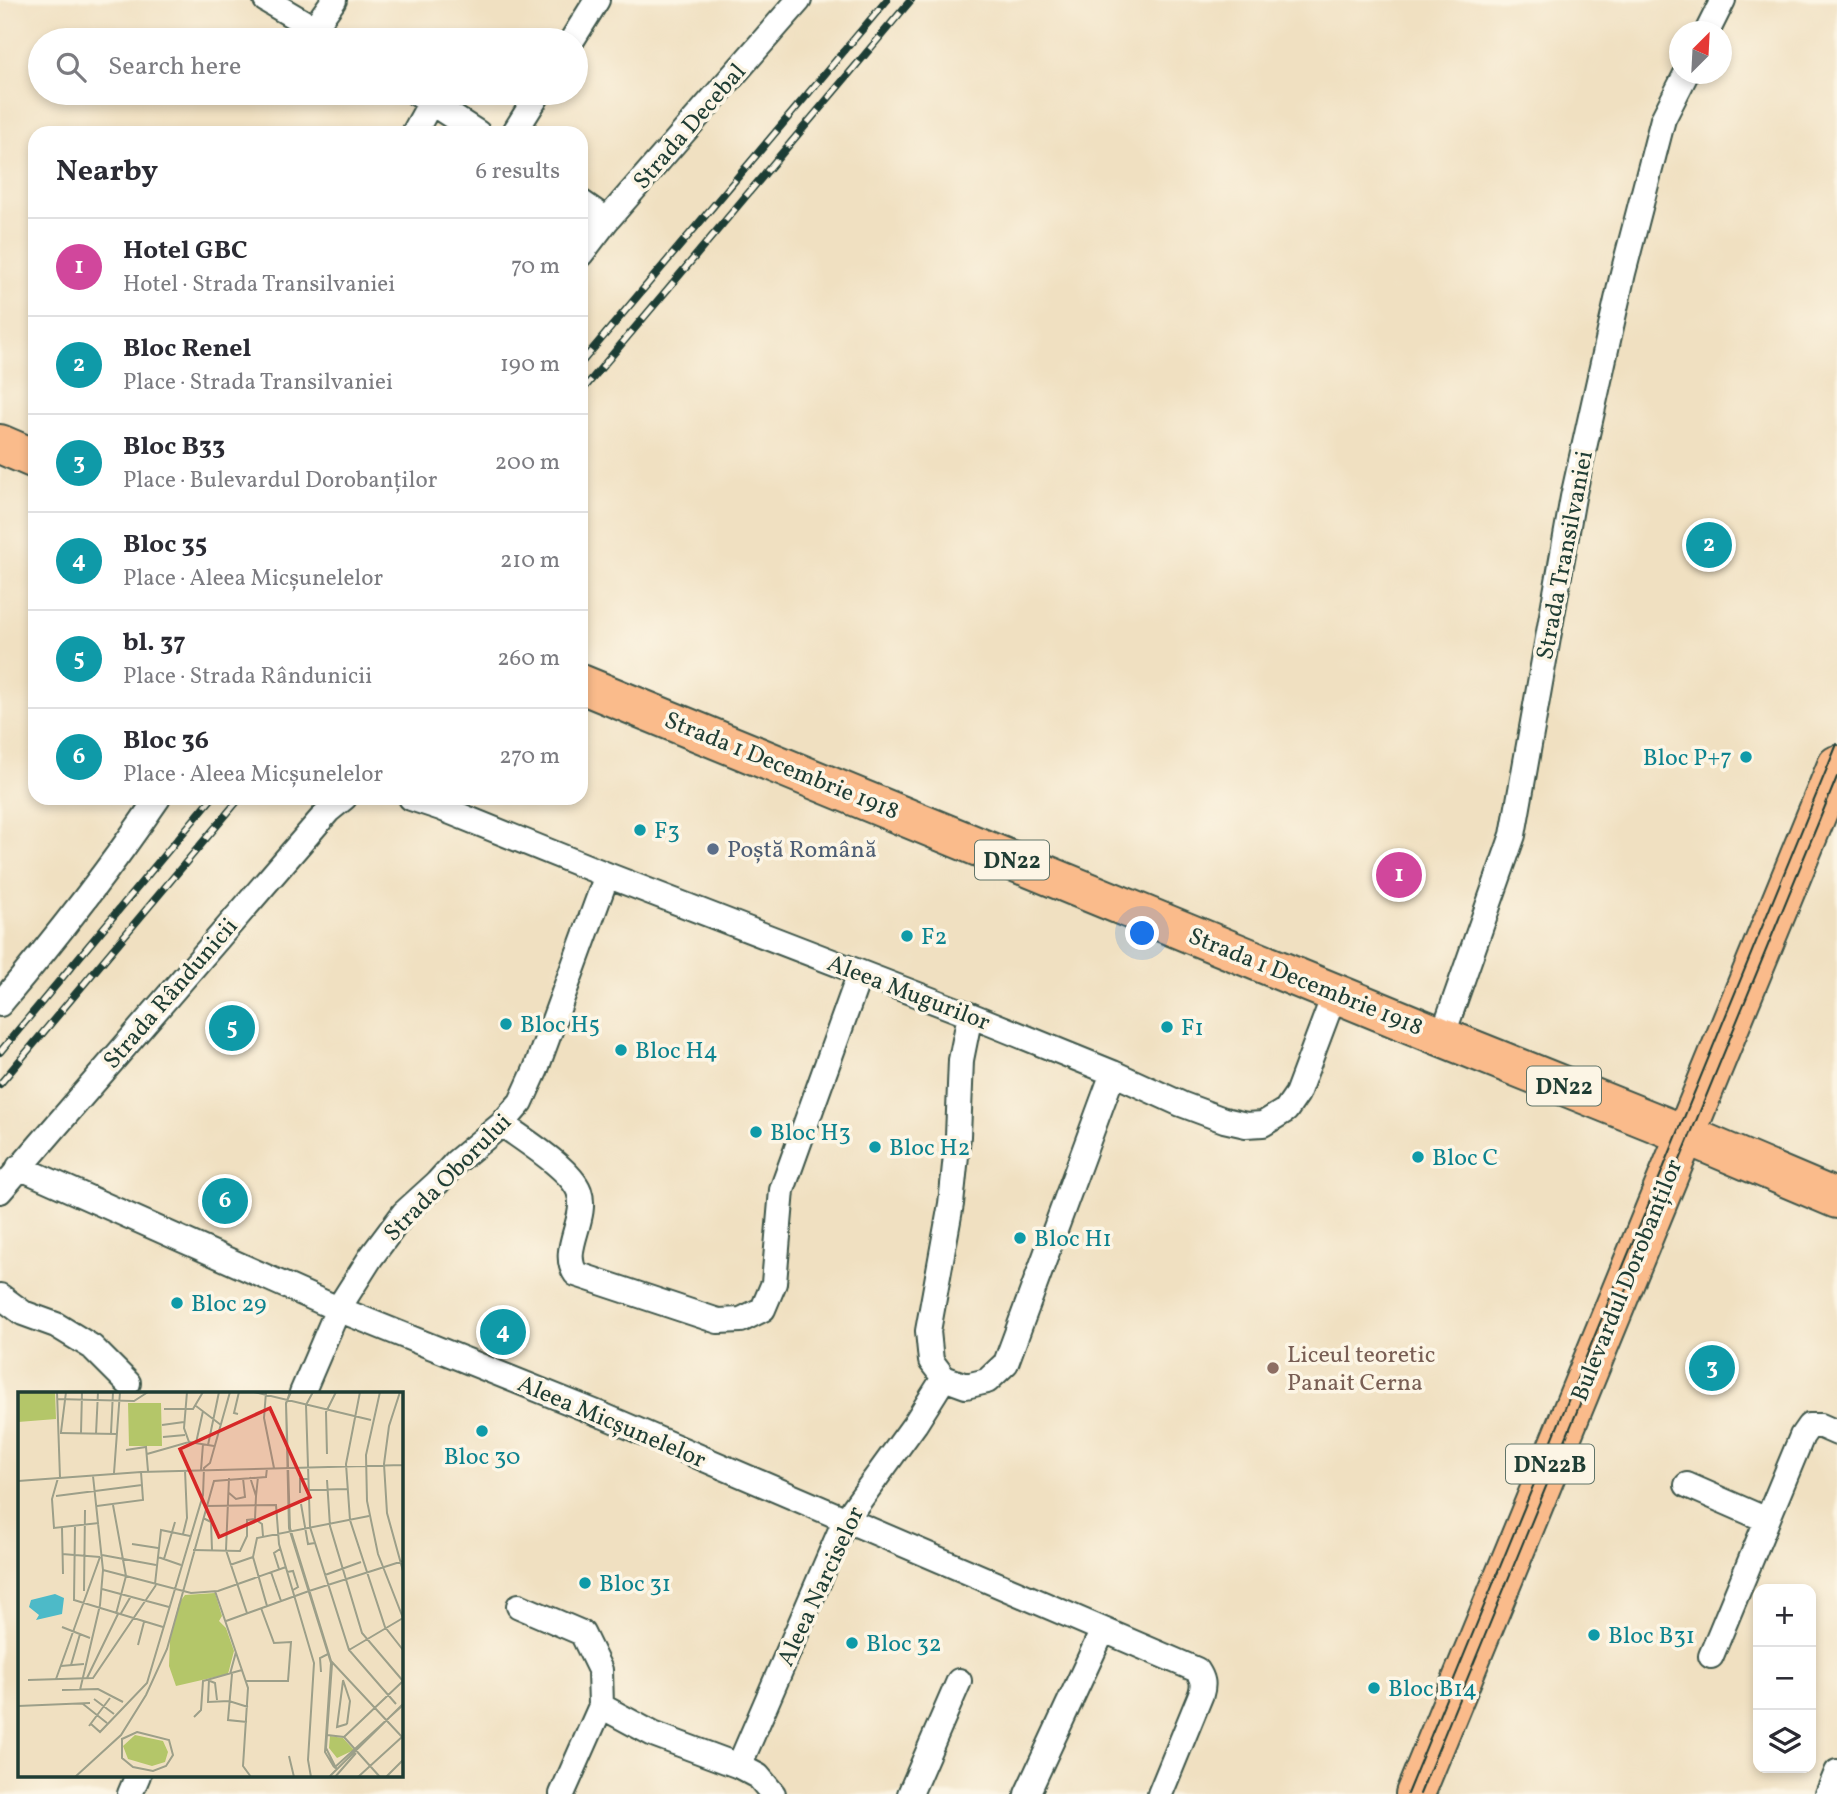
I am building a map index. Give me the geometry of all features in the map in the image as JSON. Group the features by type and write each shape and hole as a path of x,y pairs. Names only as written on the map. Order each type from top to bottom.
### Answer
{"main road":[{"path":"0,444 28,456"},
{"name":"Strada 1 Decembrie 1918","path":"588,687 1837,1199"},
{"name":"Bulevardul Dorobanților","path":"1415,1794 1837,765"}],"street":[{"path":"267,0 314,28"},
{"path":"326,28 334,0"},
{"path":"580,28 597,0"},
{"name":"Strada Decebal","path":"588,245 799,0"},
{"path":"1712,21 1723,0"},
{"name":"Strada Transilvaniei","path":"1442,1037 1513,835 1569,523 1623,273 1663,119 1681,84"},
{"path":"416,126 421,105"},
{"path":"434,105 467,126"},
{"path":"518,126 532,105"},
{"path":"588,207 607,220"},
{"path":"0,1004 76,911 153,805"},
{"name":"Strada Rândunicii","path":"0,1191 335,805"},
{"name":"Aleea Mugurilor","path":"432,805 970,1015 1181,1104 1246,1125 1263,1125 1286,1110 1297,1094 1335,993"},
{"name":"Strada Oborului","path":"302,1392 338,1309 371,1257 404,1213 456,1162 502,1124 521,1101 536,1069 607,875"},
{"path":"502,1124 565,1171 579,1190 582,1210 570,1255 571,1266 576,1274 718,1321 741,1320 763,1309 774,1283 782,1190 860,973"},
{"path":"970,1015 961,1060 958,1136 951,1204 928,1331 931,1361 944,1378 966,1386 987,1381 1006,1363 1112,1073"},
{"name":"Aleea Micșunelelor","path":"19,1167 338,1309 604,1416 1188,1665 1197,1670 1204,1685 1160,1794"},
{"path":"0,1296 23,1313 55,1325 92,1347 128,1383"},
{"name":"Aleea Narciselor","path":"739,1766 834,1545 854,1508 915,1424 944,1378"},
{"path":"1711,1656 1802,1436 1809,1426 1821,1426 1837,1433"},
{"path":"1687,1485 1767,1520"},
{"path":"519,1606 582,1633 600,1670 601,1706 562,1794"},
{"path":"1027,1794 1103,1630"},
{"path":"910,1794 959,1681"},
{"path":"601,1706 653,1734 739,1766 758,1776 773,1794"},
{"path":"1828,1794 1837,1772"},
{"path":"130,1794 138,1776"}],"tram line":[{"path":"1407,1794 1837,744"},
{"path":"1420,1794 1837,777"}],"railway":[{"path":"588,355 887,0"},
{"path":"588,384 911,0"},
{"path":"0,1052 206,805"},
{"path":"0,1084 234,805"}],"place":[{"name":"Bloc Renel","path":"1709,545"},
{"name":"Bloc P+7","path":"1746,757"},
{"name":"F3","path":"640,830"},
{"name":"Poștă Română","path":"713,849"},
{"name":"Hotel GBC","path":"1399,875"},
{"name":"F2","path":"907,936"},
{"name":"Bloc H5","path":"506,1024"},
{"name":"F1","path":"1167,1027"},
{"name":"bl. 37","path":"232,1028"},
{"name":"Bloc H4","path":"621,1050"},
{"name":"Bloc H3","path":"756,1132"},
{"name":"Bloc H2","path":"875,1147"},
{"name":"Bloc C","path":"1418,1157"},
{"name":"Bloc 36","path":"225,1201"},
{"name":"Bloc H1","path":"1020,1238"},
{"name":"Bloc 29","path":"177,1303"},
{"name":"Bloc 35","path":"503,1332"},
{"name":"Liceul teoretic Panait Cerna","path":"1273,1368"},
{"name":"Bloc B33","path":"1712,1368"},
{"name":"Bloc 30","path":"482,1431"},
{"name":"Bloc 31","path":"585,1583"},
{"name":"Bloc B31","path":"1594,1635"},
{"name":"Bloc 32","path":"852,1643"},
{"name":"Bloc B14","path":"1374,1688"}]}
